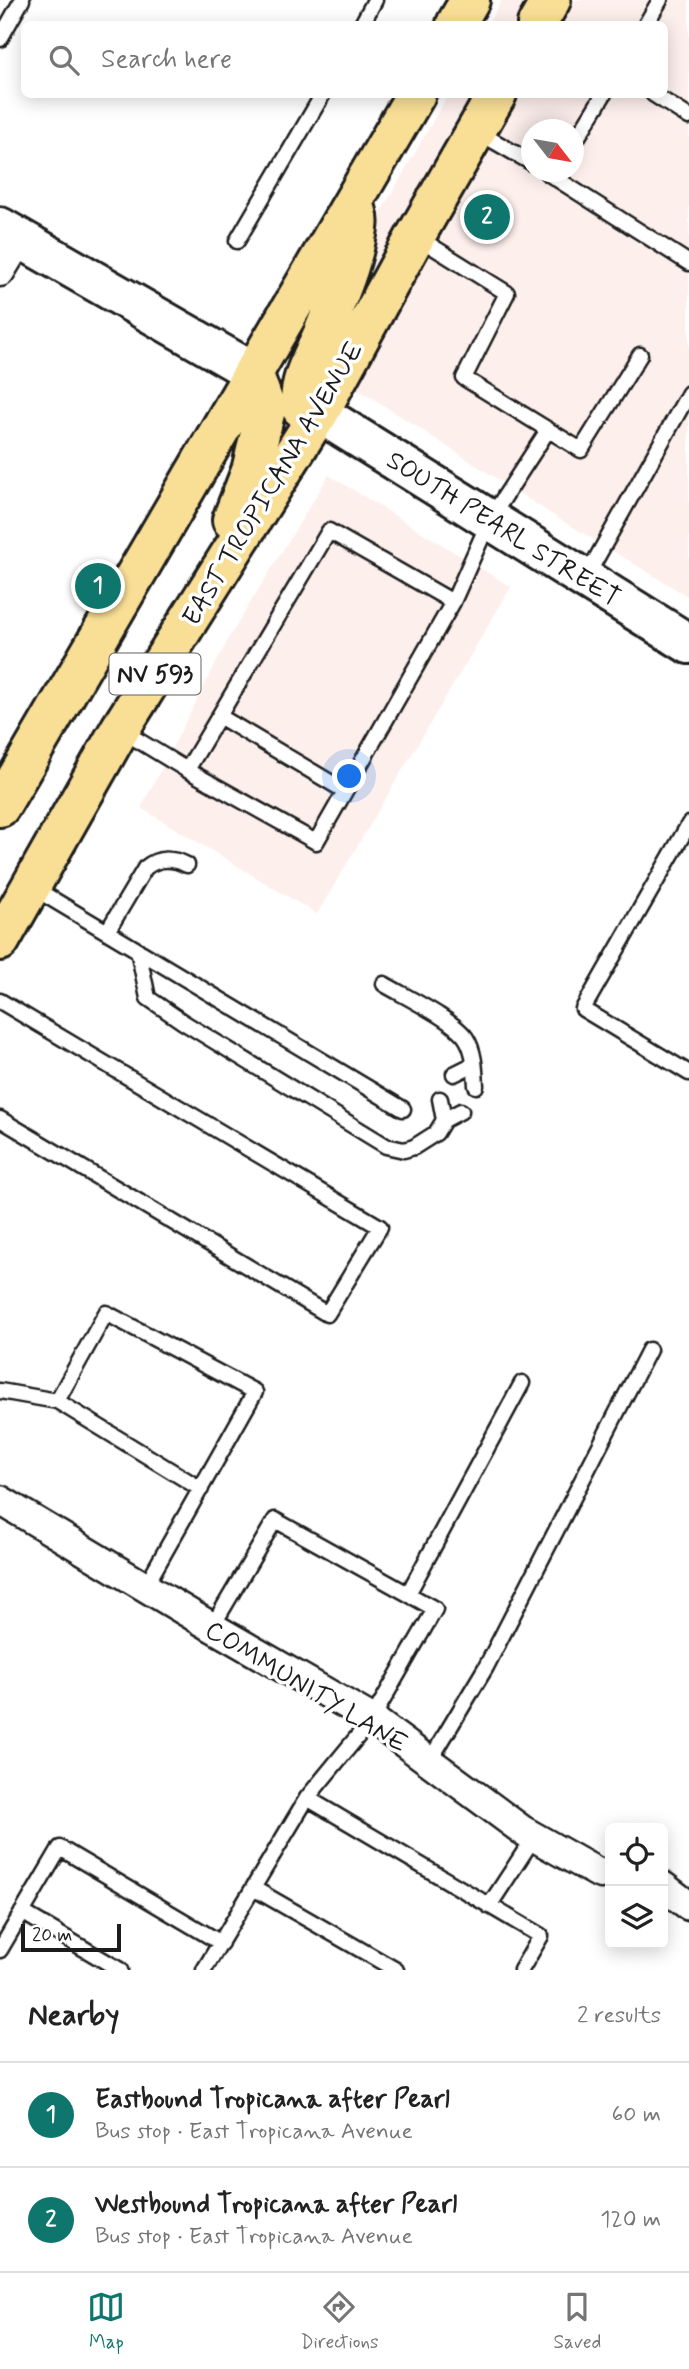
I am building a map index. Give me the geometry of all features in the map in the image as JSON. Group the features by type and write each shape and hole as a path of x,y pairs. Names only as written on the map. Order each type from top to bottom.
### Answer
{"main road":[{"path":"458,21 470,0"},
{"path":"539,21 551,0"},
{"name":"NV 593","path":"0,807 414,98"},
{"name":"EAST TROPICANA AVENUE","path":"0,941 120,729 319,413 495,98"},
{"path":"319,413 301,408 300,397 310,361 337,300 353,254 359,220 355,202"},
{"path":"201,600 251,471 261,436 266,408 253,372"}],"street":[{"path":"0,272 10,233 253,372"},
{"name":"SOUTH PEARL STREET","path":"319,413 689,644"},
{"name":"COMMUNITY LANE","path":"0,1500 212,1628 372,1719 534,1837 600,1874 605,1873"},
{"path":"668,1890 689,1906"}],"lane":[{"path":"0,39 22,0"},
{"path":"364,21 375,0"},
{"path":"648,21 660,0"},
{"path":"237,241 321,98"},
{"path":"584,126 601,98"},
{"path":"659,98 689,117"},
{"path":"476,131 521,157"},
{"path":"566,182 689,263"},
{"path":"415,237 507,293 464,378 581,450 639,355"},
{"path":"585,578 689,393"},
{"path":"120,729 316,842 453,602 490,519 548,430"},
{"path":"187,770 329,531 453,602"},
{"path":"219,716 345,792"},
{"path":"689,824 583,1009 689,1073"},
{"path":"107,932 145,868 152,863 174,859 187,864"},
{"path":"31,886 403,1109"},
{"path":"138,950 148,998 386,1146 404,1150 414,1147 436,1133 444,1120 461,1111"},
{"path":"384,984 441,1018 465,1036 472,1050 476,1086"},
{"path":"0,1001 380,1227 327,1314 0,1119"},
{"path":"454,1074 474,1064"},
{"path":"440,1099 444,1120"},
{"path":"57,1402 106,1313 256,1392 145,1587"},
{"path":"429,1762 486,1667 649,1350"},
{"path":"408,1594 522,1383"},
{"path":"1,1394 57,1402 201,1489"},
{"path":"211,1968 221,1942 307,1798 372,1719 435,1609 275,1520 212,1628"},
{"path":"307,1798 541,1936 521,1970"},
{"path":"489,1906 534,1837"},
{"path":"0,1950 60,1849 221,1942"},
{"path":"253,1888 396,1970"},
{"path":"22,1912 120,1970"}],"shaded area":[{"path":"502,0 689,0 689,597 553,515 300,354 446,98 668,98 668,21 490,21"},
{"path":"329,475 511,587 317,914 141,808 230,636"}],"place":[{"name":"Westbound Tropicana after Pearl","path":"487,217"},
{"name":"Eastbound Tropicana after Pearl","path":"98,586"}]}
